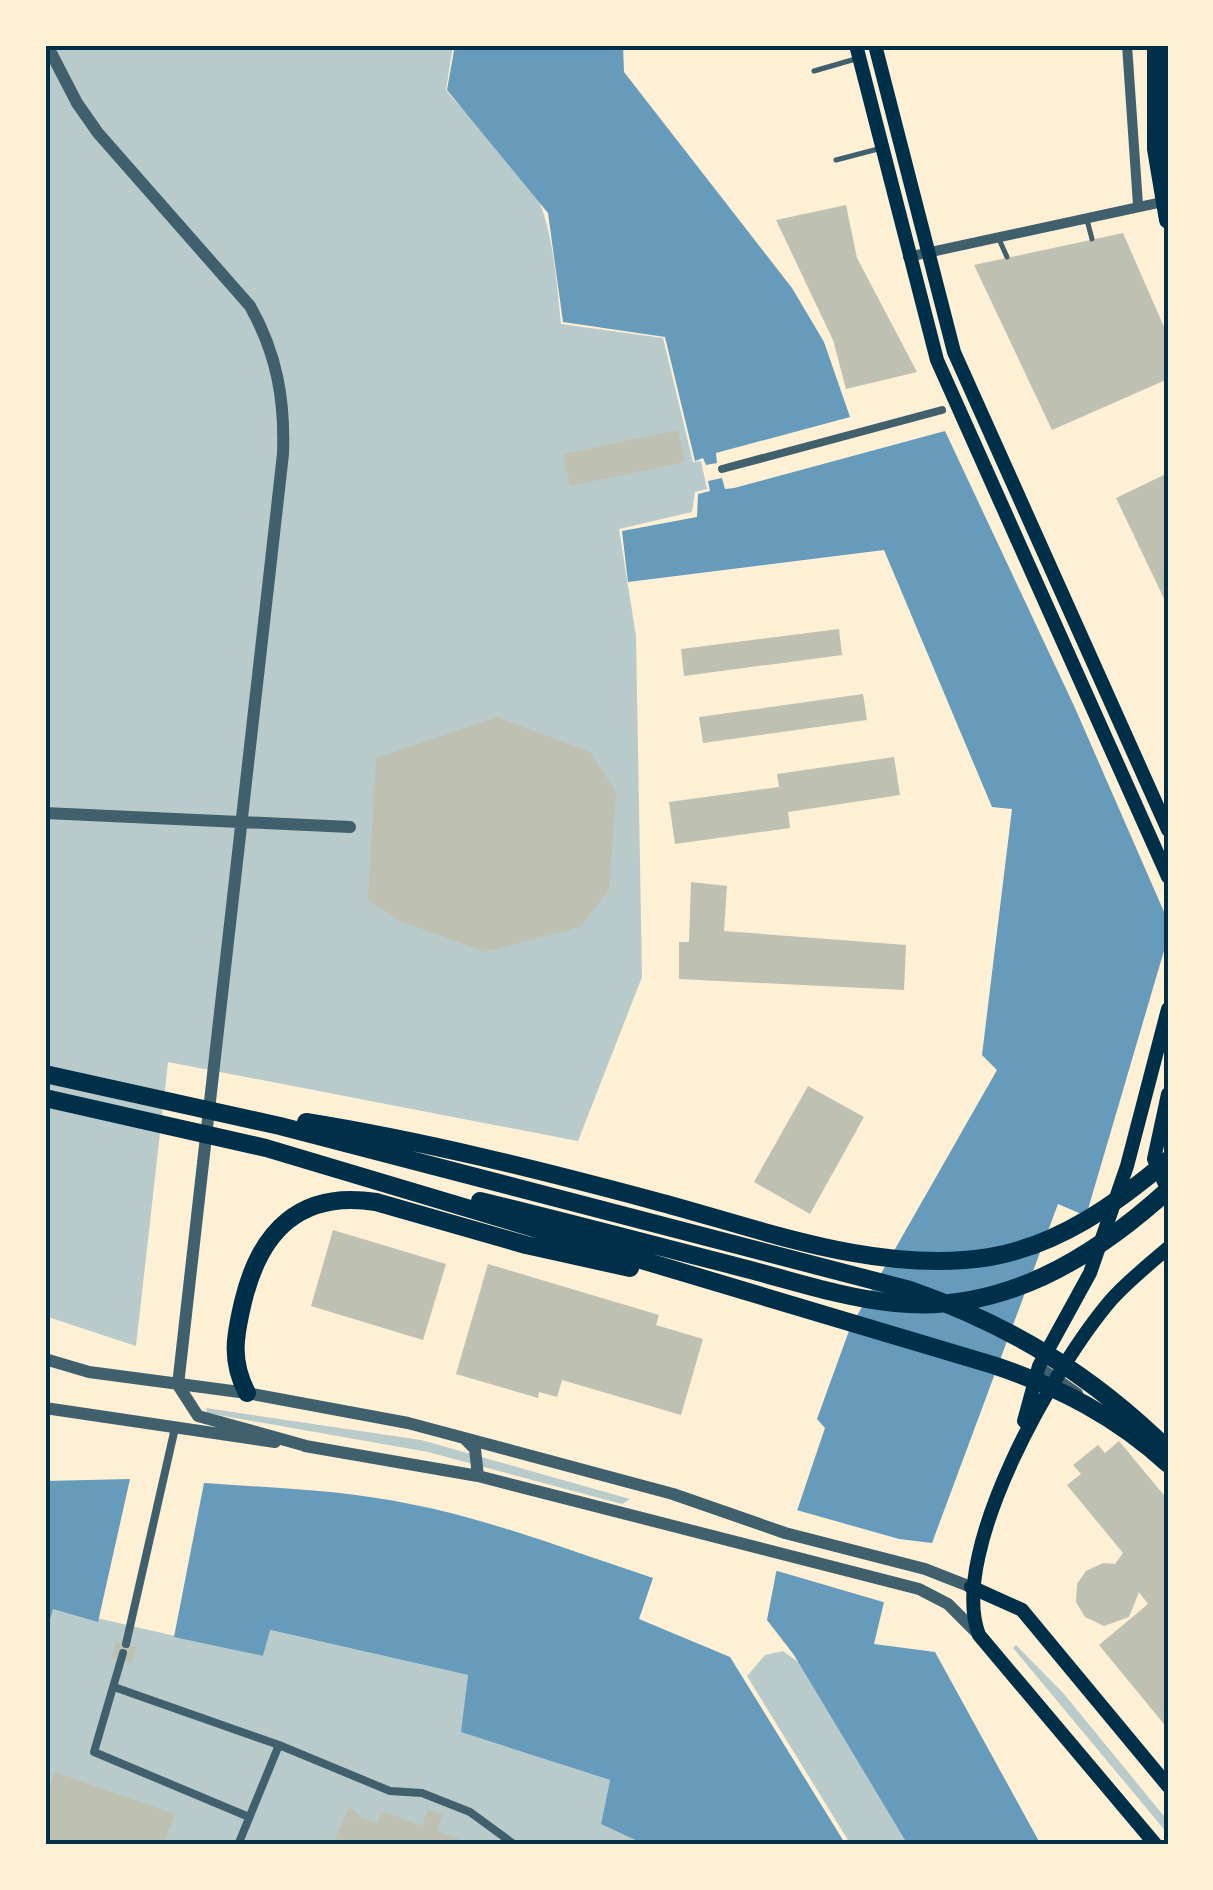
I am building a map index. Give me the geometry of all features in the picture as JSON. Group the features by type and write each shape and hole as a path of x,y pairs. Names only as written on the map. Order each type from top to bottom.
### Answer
{"highway":[{"path":"1156,45 1156,149 1168,220"},
{"path":"45,1074 167,1099 395,1136 809,1242 882,1257 944,1261 1012,1252 1056,1236 1115,1202 1168,1160"},
{"path":"45,1098 266,1148 1047,1384 1100,1411 1168,1464"},
{"path":"167,1099 880,1281 970,1312 1065,1363 1168,1450"},
{"path":"247,1392 234,1351 248,1280 274,1232 302,1210 356,1199 531,1229 870,1299 932,1304 995,1294 1055,1272 1103,1244 1168,1190"}],"main road":[{"path":"875,45 954,352 1168,830"},
{"path":"857,52 923,318 956,406 1168,877"},
{"path":"1016,1455 1039,1366 1090,1273 1127,1166 1168,1009"},
{"path":"1168,1094 1154,1159 1160,1183 1168,1190"},
{"path":"1156,1845 979,1634 972,1617 971,1587 983,1539 1016,1455 1056,1377 1112,1299 1168,1248"},
{"path":"971,1587 1022,1610 1168,1786"}],"street":[{"path":"48,45 77,104 98,133 250,306 275,362 284,415 283,454 178,1384 188,1407 209,1422 252,1429 310,1447"},
{"path":"1126,45 1143,204"},
{"path":"908,257 1168,201"},
{"path":"722,469 942,410"},
{"path":"45,813 350,828"},
{"path":"45,1359 90,1372 247,1392 463,1438 672,1494 785,1533 926,1569 971,1587"},
{"path":"1039,1366 1137,1440 1168,1474"},
{"path":"45,1408 478,1476 919,1590 948,1604 979,1634"},
{"path":"175,1428 124,1649 94,1752 249,1817"},
{"path":"463,1438 475,1449 478,1476"},
{"path":"114,1687 279,1745 390,1791 422,1792 470,1812 514,1845"},
{"path":"238,1845 279,1745"}],"lane":[{"path":"814,70 857,52"},
{"path":"836,160 881,148"},
{"path":"1086,217 1092,239"},
{"path":"998,236 1006,258"}],"shaded area":[{"path":"45,45 453,45 446,90 522,169 542,210 553,254 561,324 663,338 693,462 701,461 707,489 695,492 692,512 619,529 636,636 642,977 578,1141 168,1062 136,1346 45,1316"},
{"path":"206,1408 421,1440 630,1499 622,1504 428,1452 207,1413"},
{"path":"53,1608 263,1656 269,1630 468,1675 462,1732 610,1780 601,1824 646,1845 45,1845 45,1638"},
{"path":"1016,1645 1064,1694 1168,1821 1168,1834 1013,1648"},
{"path":"783,1651 801,1664 910,1845 851,1845 747,1676 765,1655"}],"water":[{"path":"455,45 623,45 624,72 792,288 824,342 850,417 716,453 717,463 706,465 703,458 695,461 665,337 563,322 548,213 447,90"},
{"path":"945,431 1075,708 1168,921 1168,937 1086,1216 1058,1204 932,1543 899,1539 874,1644 935,1652 1041,1845 908,1845 794,1655 767,1620 776,1573 825,1428 817,1419 850,1328 997,1070 982,1055 1012,809 992,807 884,550 628,582 622,531 697,517 698,494 710,491 708,481 722,478 725,489 734,488"},
{"path":"130,1479 98,1622 53,1609 45,1638 45,1481"},
{"path":"204,1483 334,1493 410,1504 502,1528 653,1578 639,1619 730,1657 846,1845 646,1845 601,1824 610,1780 461,1732 468,1675 270,1630 263,1656 174,1637"}],"pier":[{"path":"793,1509 931,1548 903,1544 890,1604 774,1570"}],"building":[{"path":"846,205 857,258 917,372 846,389 833,340 776,220"},
{"path":"1123,233 1168,336 1168,379 1052,430 974,265"},
{"path":"678,430 685,462 570,486 563,454"},
{"path":"1168,473 1168,607 1116,498"},
{"path":"839,629 842,655 684,676 681,649"},
{"path":"863,694 867,720 703,743 699,717"},
{"path":"497,717 590,752 616,792 609,890 580,927 485,952 397,920 368,900 376,758"},
{"path":"894,757 900,795 788,812 790,828 675,844 669,802 779,787 777,774"},
{"path":"691,882 727,886 724,931 906,945 904,990 679,979 679,942 689,942"},
{"path":"808,1086 864,1117 810,1214 754,1182"},
{"path":"333,1230 446,1264 423,1340 311,1306"},
{"path":"488,1264 659,1315 656,1325 703,1339 681,1415 562,1380 557,1397 539,1392 538,1398 456,1374"},
{"path":"1119,1441 1168,1500 1168,1729 1099,1645 1148,1604 1139,1592 1129,1617 1104,1626 1085,1617 1076,1602 1077,1584 1086,1571 1103,1563 1115,1564 1123,1553 1067,1485 1081,1474 1073,1465 1098,1445 1105,1453"},
{"path":"116,1641 137,1647 132,1663 125,1661 127,1654 123,1653 119,1660 111,1658"},
{"path":"55,1772 175,1814 163,1845 45,1845 45,1799"},
{"path":"350,1806 361,1818 377,1823 382,1811 422,1826 428,1809 443,1815 437,1831 475,1845 332,1845"}]}
